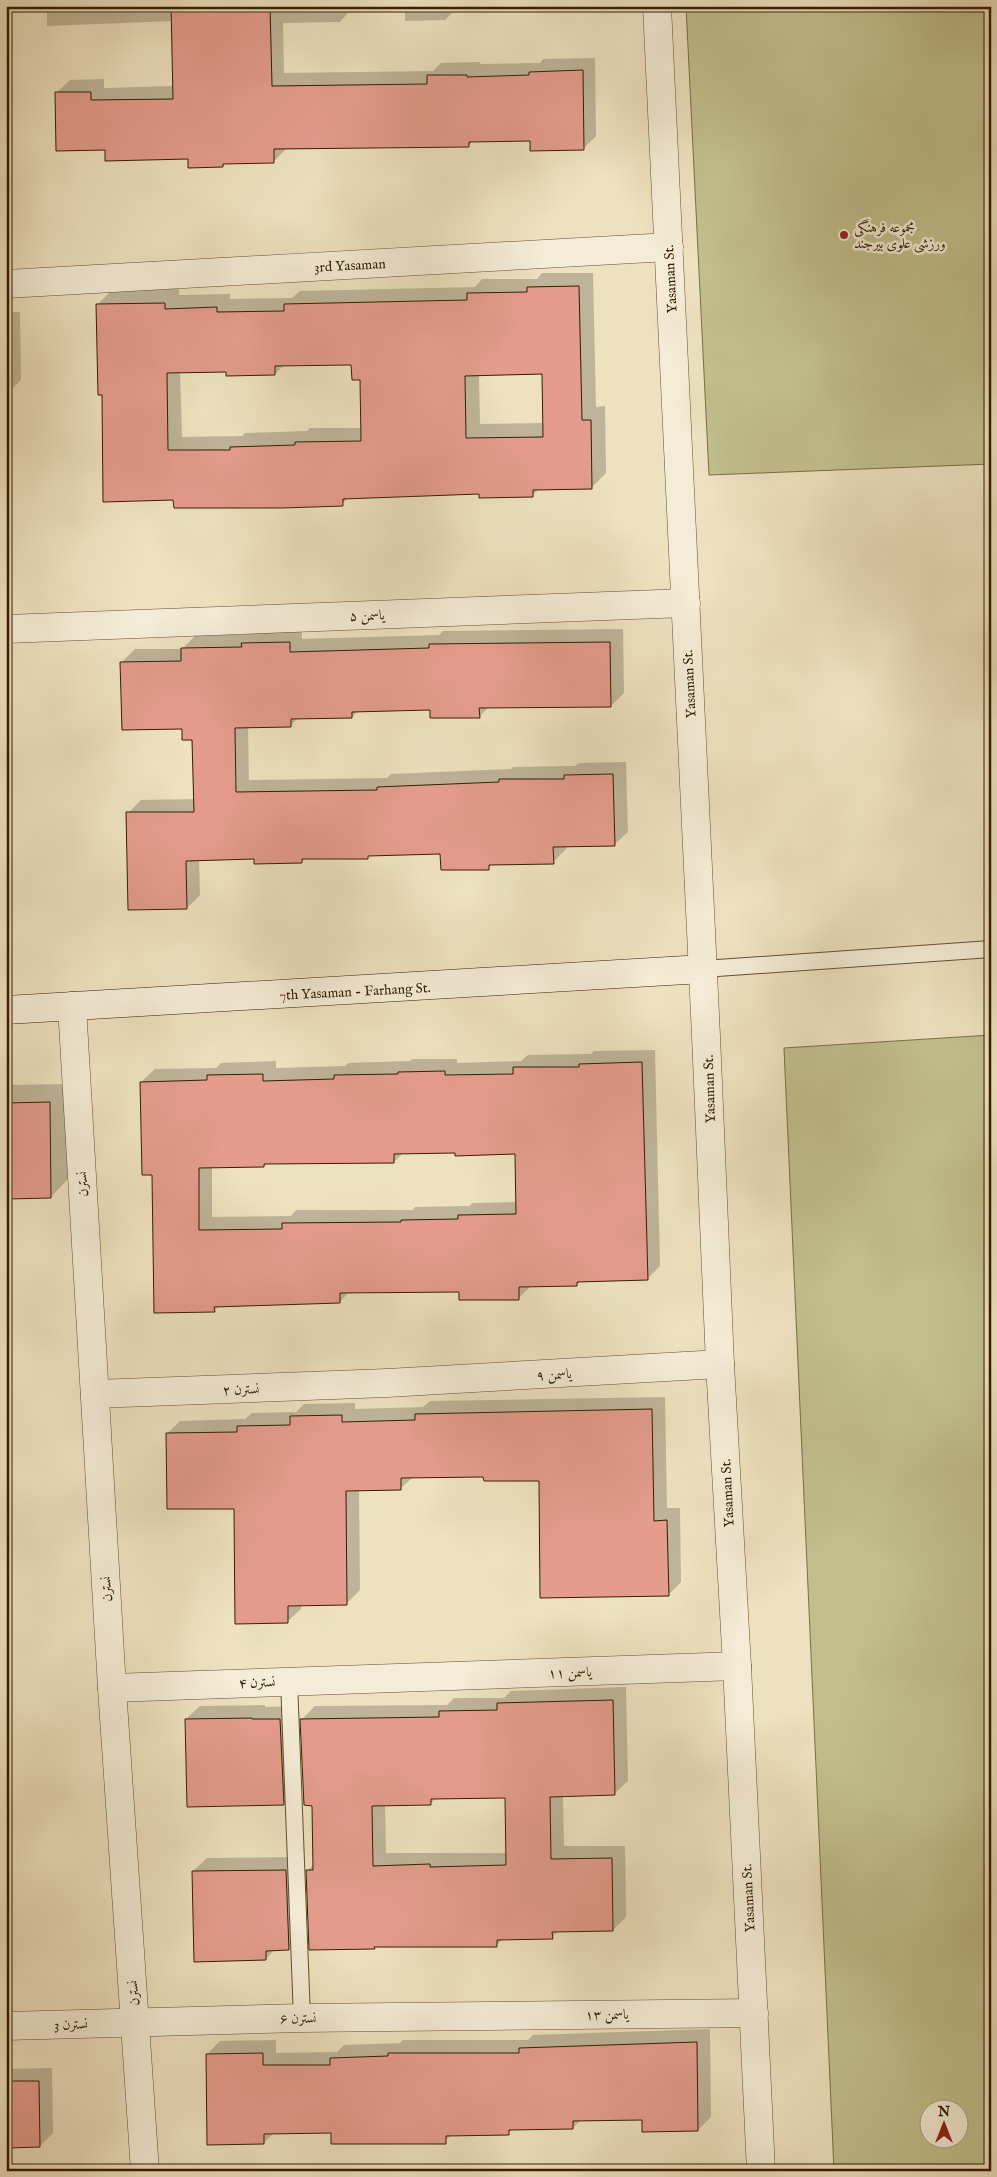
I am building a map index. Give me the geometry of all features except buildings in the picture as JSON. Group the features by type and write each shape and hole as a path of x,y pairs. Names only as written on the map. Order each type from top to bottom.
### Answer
{"street":[{"name":"Yasaman St.","path":"657,6 720,1364 737,1666 761,2171"},
{"name":"3rd Yasaman","path":"19,284 669,247"},
{"name":"یاسمن ۵","path":"6,630 686,603"},
{"name":"7th Yasaman - Farhang St.","path":"6,1010 703,970"},
{"name":"نسترن","path":"72,1006 112,1688 145,2171"},
{"name":"یاسمن ۹","path":"387,1383 720,1364"},
{"name":"نسترن ۲","path":"95,1394 387,1383"},
{"name":"یاسمن ۱۱","path":"402,1677 737,1666"},
{"name":"نسترن ۴","path":"112,1688 402,1677"},
{"name":"یاسمن ۱۳","path":"460,2016 754,2013"},
{"name":"نسترن ۶","path":"135,2022 460,2016"},
{"name":"نسترن 3","path":"6,2026 135,2022"}],"lane":[{"path":"703,970 991,949"},
{"path":"288,1681 302,2018"}],"shaded area":[{"name":"مجموعه فرهنگی ورزشی علوی بیرجند","path":"686,6 991,6 991,464 709,475"},
{"path":"991,1035 991,2171 834,2171 784,1048"}],"place":[{"name":"مجموعه فرهنگی ورزشی علوی بیرجند","path":"844,235"}]}
